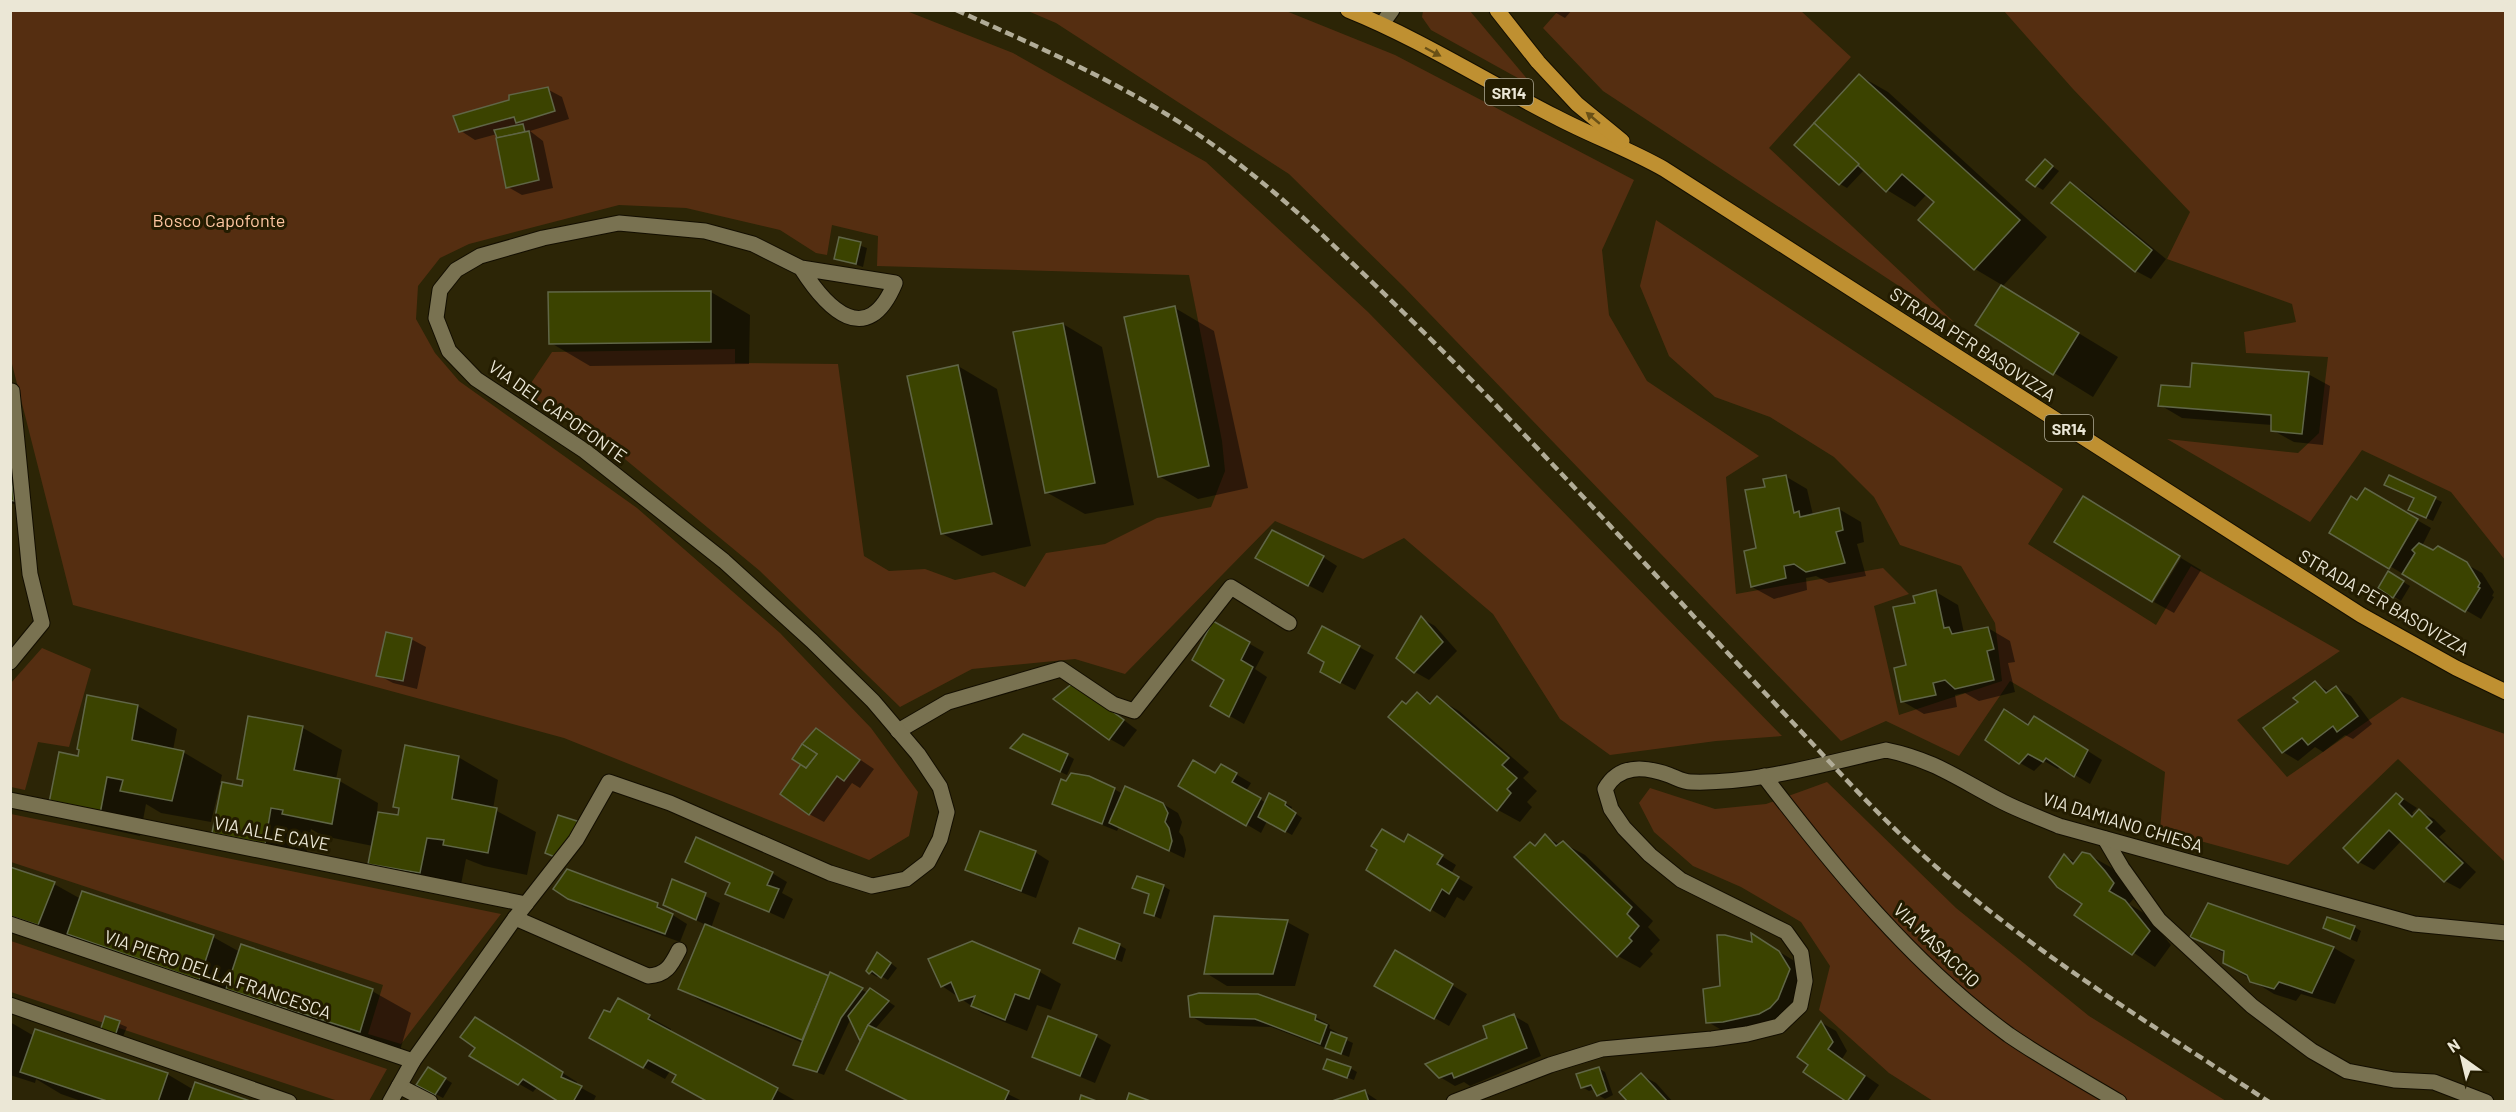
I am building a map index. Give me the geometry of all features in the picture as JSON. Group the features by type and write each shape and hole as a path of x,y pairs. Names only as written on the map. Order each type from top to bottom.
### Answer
{"main road":[{"name":"STRADA PER BASOVIZZA","path":"1348,10 1382,24 1559,119 1638,155"},
{"name":"STRADA PER BASOVIZZA","path":"1370,10 1382,24"},
{"name":"STRADA PER BASOVIZZA","path":"1497,10 1538,62 1577,104 1638,155 2361,615 2456,668 2505,692"}],"street":[{"path":"1382,24 1392,10"},
{"name":"VIA DEL CAPOFONTE","path":"526,904 576,840 609,782 670,803 830,873 872,886 906,879 928,862 940,839 947,812 940,787 873,701 812,641 724,561 585,451 476,379 449,351 436,318 440,291 456,270 480,256 543,238 619,223 705,231 753,244 801,268 895,283 882,309 866,318 855,319 832,308 815,290 801,268"},
{"path":"10,662 42,623 30,574 12,391"},
{"path":"898,731 948,702 1061,669 1113,704 1134,711 1231,587 1289,623"},
{"name":"VIA DAMIANO CHIESA","path":"1454,1101 1479,1097 1550,1065 1602,1048 1712,1039 1779,1026 1800,1006 1805,981 1801,953 1786,932 1681,880 1650,855 1624,828 1611,809 1605,789 1617,773 1631,768 1667,774 1685,782 1725,783 1886,750 1912,755 1937,765 2005,803 2059,826 2414,924 2505,933"},
{"name":"VIA MASACCIO","path":"1764,776 1819,848 1888,928 1968,1002 2008,1034 2046,1059 2119,1101"},
{"name":"VIA ALLE CAVE","path":"10,800 526,904"},
{"path":"2105,839 2122,868 2159,920 2252,1006 2312,1051 2347,1071 2394,1080 2434,1082 2486,1101"},
{"path":"390,1101 413,1061 526,904"},
{"path":"516,918 648,976 659,975 670,968 679,950"},
{"name":"VIA PIERO DELLA FRANCESCA","path":"10,924 413,1061"},
{"path":"10,1005 289,1101"},
{"path":"399,1086 430,1101"}],"green space":[{"name":"Bosco Capofonte","path":"904,10 1013,53 1206,162 1368,312 1782,736 1716,741 1610,755 1560,719 1493,614 1404,538 1363,559 1275,521 1125,674 1075,659 972,669 900,707 760,571 620,455 525,392 552,352 735,349 735,363 838,364 864,556 889,571 925,569 955,580 994,572 1025,587 1046,553 1105,544 1157,518 1211,507 1225,471 1222,441 1189,275 877,266 878,236 832,225 827,255 816,253 780,230 686,208 619,205 469,244 440,258 418,286 416,319 435,353 459,381 637,508 780,633 871,728 918,792 909,836 869,860 564,738 73,605 11,360 10,11"},
{"path":"1028,11 1286,11 1395,55 1634,180 1602,250 1609,315 1647,381 1759,456 1726,477 1736,594 1883,568 1909,594 1874,606 1899,715 2002,681 1995,623 1961,566 1900,545 1874,497 1834,457 1770,417 1715,397 1669,356 1640,286 1656,220 2063,489 2028,544 2156,625 2191,566 2340,651 2237,720 2287,777 2402,697 2505,734 2505,862 2398,759 2288,865 2160,830 2165,772 2010,681 1959,756 1886,721 1841,741 1403,286 1289,174 1056,23"},
{"path":"1423,11 1470,11 1534,87 1431,30 1422,17"},
{"path":"1558,11 1801,11 1851,57 1769,148 1955,323 1603,91 1543,28"},
{"path":"2004,11 2505,11 2505,560 2451,492 2362,450 2310,522 2167,439 2298,453 2319,433 2328,357 2246,353 2244,332 2296,322 2292,304 2167,259 2190,212 2073,89"},
{"path":"42,648 91,669 69,747 38,742 25,790 11,787 11,683"},
{"path":"1827,782 1956,908 2089,1016 2226,1101 1933,1101 1889,1073 1819,1010 1830,966 1801,922 1741,887 1693,866 1654,832 1639,803 1650,788 1715,809 1766,804"},
{"path":"11,814 501,914 401,1044 368,1034 383,985 11,862"},
{"path":"11,941 387,1069 369,1101 338,1101 11,992"}],"building":[{"path":"1859,74 2020,220 1974,270 1918,220 1934,202 1902,174 1886,192 1814,123"},
{"path":"548,87 555,111 516,123 514,117 459,132 453,116 509,100 509,95"},
{"path":"1814,123 1859,164 1839,185 1794,145"},
{"path":"523,124 525,132 497,138 494,130"},
{"path":"529,131 539,180 506,188 496,138"},
{"path":"2045,159 2053,166 2035,187 2026,180"},
{"path":"2070,182 2152,250 2135,272 2051,203"},
{"path":"839,237 861,242 856,264 834,259"},
{"path":"2001,285 2079,333 2053,375 1975,325"},
{"path":"711,291 711,342 549,344 548,292"},
{"path":"1175,306 1209,466 1158,477 1124,317"},
{"path":"1063,323 1095,483 1045,493 1013,332"},
{"path":"2192,363 2309,372 2302,434 2271,431 2271,415 2158,406 2161,385 2190,387"},
{"path":"958,365 992,524 941,534 907,376"},
{"path":"1786,475 1794,513 1799,511 1800,517 1839,508 1843,530 1836,532 1845,563 1806,572 1794,564 1784,566 1786,578 1751,587 1744,551 1756,548 1745,490 1765,487 1763,479"},
{"path":"2389,475 2436,497 2426,518 2408,510 2414,498 2384,485"},
{"path":"11,476 14,501 10,500"},
{"path":"2365,488 2418,519 2389,569 2329,533 2351,496 2357,500"},
{"path":"2083,496 2180,556 2152,602 2054,542"},
{"path":"1272,530 1324,556 1308,586 1255,558"},
{"path":"2419,543 2433,550 2438,546 2467,562 2480,583 2478,587 2480,588 2465,612 2402,574 2415,553 2412,550"},
{"path":"2388,571 2404,581 2393,598 2378,588"},
{"path":"1936,590 1944,628 1949,627 1952,634 1988,627 1994,649 1987,651 1994,680 1955,689 1945,680 1933,683 1936,695 1901,702 1894,668 1906,665 1893,607 1915,603 1913,596"},
{"path":"1421,616 1443,642 1414,673 1396,658"},
{"path":"1213,621 1250,642 1241,660 1253,667 1229,717 1210,706 1224,680 1192,660"},
{"path":"1322,626 1360,646 1340,683 1320,672 1324,662 1308,653"},
{"path":"386,632 412,638 403,681 376,676"},
{"path":"2315,681 2326,693 2336,686 2358,716 2337,732 2333,726 2308,745 2302,738 2282,753 2263,728 2298,702 2293,698"},
{"path":"1073,683 1124,720 1109,740 1053,699"},
{"path":"1417,692 1430,704 1437,696 1509,758 1502,765 1517,778 1507,789 1511,793 1497,811 1388,717 1402,701 1406,704"},
{"path":"87,695 138,705 132,740 184,751 172,801 120,791 123,780 107,777 100,814 49,803 59,752 78,756 79,750 77,749"},
{"path":"2004,709 2028,725 2034,716 2088,750 2074,777 2046,758 2043,762 2028,754 2019,764 1985,740"},
{"path":"248,716 303,726 294,770 340,779 332,824 282,814 283,810 271,808 265,844 212,833 222,782 242,786 243,780 237,779"},
{"path":"816,728 860,760 844,781 837,776 809,815 780,794 801,764 806,768 817,754 802,744"},
{"path":"1023,734 1068,754 1060,772 1010,748"},
{"path":"802,744 817,754 806,768 792,759"},
{"path":"405,745 459,756 452,799 497,808 488,853 443,845 444,840 427,838 420,873 368,864 378,812 398,815 399,808 393,807"},
{"path":"1193,760 1215,773 1221,764 1237,773 1232,782 1261,798 1246,826 1178,786"},
{"path":"1071,773 1089,776 1115,788 1102,824 1052,804 1061,779 1066,781"},
{"path":"1125,786 1163,803 1168,813 1165,822 1172,841 1169,851 1109,823"},
{"path":"1269,793 1286,802 1285,805 1296,813 1285,832 1258,817"},
{"path":"2396,793 2403,799 2399,804 2412,817 2419,809 2432,822 2426,828 2463,863 2444,882 2389,830 2358,863 2343,848"},
{"path":"558,815 580,822 555,857 545,853"},
{"path":"1382,829 1404,842 1408,834 1443,855 1437,864 1459,877 1449,894 1442,889 1430,911 1366,870 1377,850 1371,846"},
{"path":"980,831 1036,851 1021,891 965,870"},
{"path":"1545,834 1556,846 1563,841 1632,907 1627,914 1639,926 1629,938 1632,941 1617,957 1514,857 1530,842 1535,846"},
{"path":"696,837 773,872 767,885 779,889 769,912 725,894 730,883 685,862"},
{"path":"2082,852 2090,854 2105,871 2114,883 2109,891 2125,900 2150,931 2132,955 2074,915 2082,904 2057,887 2049,877 2064,854 2073,864"},
{"path":"10,867 55,882 38,925 10,916"},
{"path":"567,869 658,903 657,907 673,914 665,934 568,899 553,889"},
{"path":"1137,876 1164,885 1154,916 1144,913 1149,894 1132,888"},
{"path":"672,879 706,893 696,920 663,905"},
{"path":"82,891 214,935 199,980 67,934"},
{"path":"2208,903 2334,947 2312,993 2279,982 2274,989 2250,982 2247,975 2223,963 2224,951 2190,937"},
{"path":"1214,916 1288,920 1273,974 1204,974"},
{"path":"2327,917 2355,926 2350,939 2323,928"},
{"path":"705,924 829,976 802,1040 678,989"},
{"path":"1079,928 1120,944 1115,959 1073,943"},
{"path":"1751,933 1779,951 1790,969 1778,999 1770,1008 1759,1014 1723,1022 1706,1023 1703,989 1720,986 1717,935 1752,942"},
{"path":"972,941 1040,970 1029,999 1015,994 1005,1020 971,1006 975,996 959,1001 951,982 941,987 928,959"},
{"path":"241,944 373,989 360,1032 226,989"},
{"path":"1395,950 1453,984 1434,1019 1374,986"},
{"path":"877,952 891,963 881,978 872,971 869,974 866,971"},
{"path":"830,972 863,988 841,1018 817,1072 793,1065"},
{"path":"870,988 889,1001 868,1025 860,1041 848,1016"},
{"path":"1199,993 1258,994 1316,1015 1315,1020 1327,1025 1320,1044 1255,1019 1190,1017 1188,996"},
{"path":"618,998 650,1015 648,1019 778,1088 771,1102 708,1102 672,1082 676,1075 648,1060 643,1068 589,1038 604,1010 610,1012"},
{"path":"1514,1014 1527,1048 1454,1078 1452,1073 1439,1078 1425,1064 1487,1038 1483,1026"},
{"path":"105,1016 120,1021 115,1036 100,1031"},
{"path":"1048,1016 1097,1035 1080,1076 1032,1057"},
{"path":"475,1017 563,1072 561,1077 582,1086 573,1102 559,1102 523,1079 518,1085 469,1056 475,1048 460,1037"},
{"path":"1821,1021 1833,1042 1828,1049 1865,1076 1847,1102 1803,1072 1808,1065 1797,1057"},
{"path":"868,1025 1009,1091 1004,1102 910,1102 846,1070"},
{"path":"35,1029 168,1073 158,1102 110,1102 20,1072"},
{"path":"1331,1032 1347,1038 1341,1054 1325,1048"},
{"path":"1327,1059 1351,1067 1347,1078 1323,1069"},
{"path":"428,1067 446,1078 435,1095 416,1085"},
{"path":"1599,1067 1607,1091 1597,1096 1591,1085 1581,1088 1576,1074"},
{"path":"1641,1073 1668,1102 1628,1102 1619,1092"},
{"path":"195,1082 253,1102 188,1102"},
{"path":"1365,1090 1369,1102 1329,1102"},
{"path":"1129,1093 1153,1102 1126,1102"},
{"path":"1081,1095 1099,1102 1079,1102"}],"railway":[{"path":"956,10 1118,86 1209,142 1260,181 1310,223 1500,409 1838,771 1899,833 1942,872 2031,943 2125,1008 2269,1102"}]}
